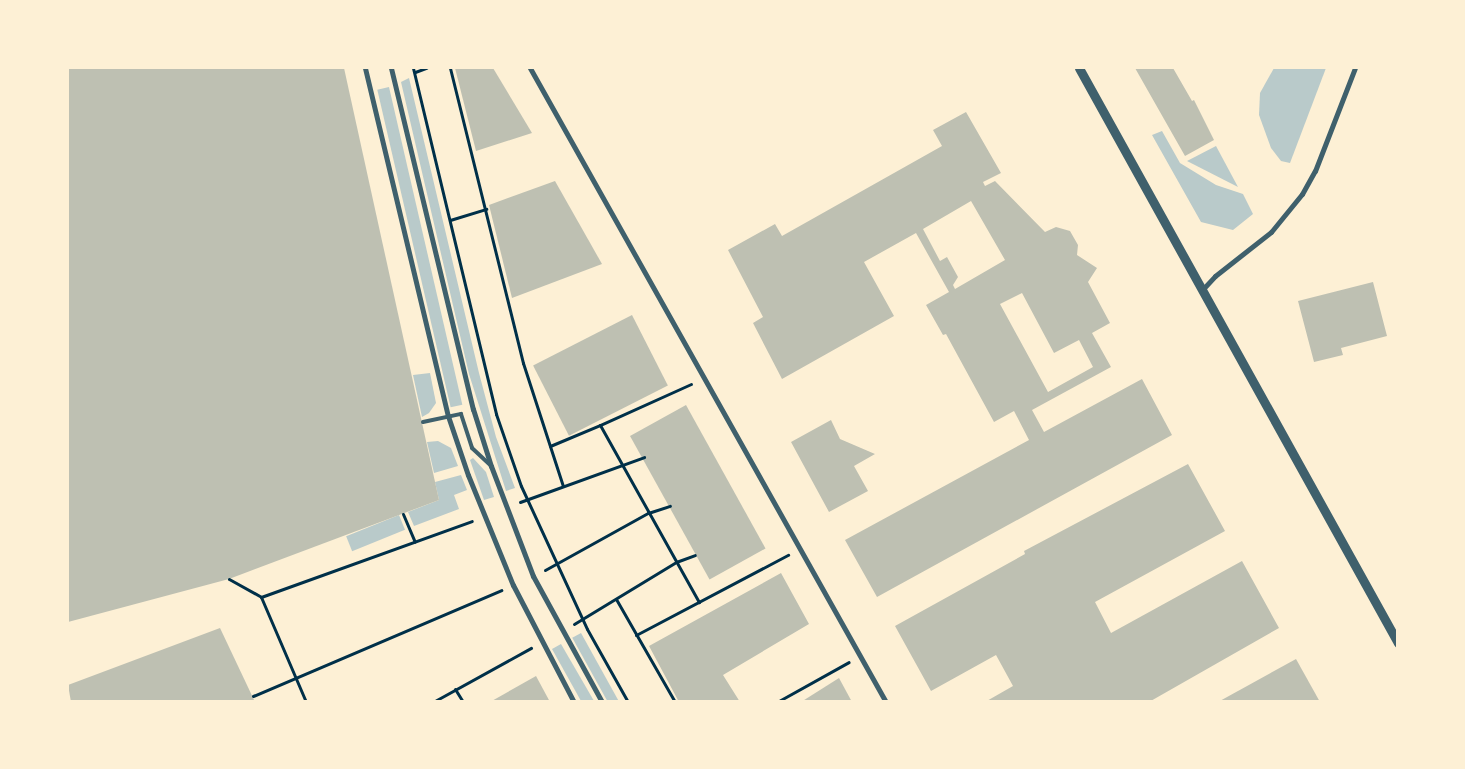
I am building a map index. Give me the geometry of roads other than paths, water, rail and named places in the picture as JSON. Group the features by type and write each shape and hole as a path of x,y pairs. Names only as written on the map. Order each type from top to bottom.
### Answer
{"street":[{"path":"365,68 448,416 468,475 513,585 574,702"},
{"path":"391,68 473,409 491,466 533,576 602,702"},
{"path":"530,68 706,377 886,702"},
{"path":"1079,68 1398,642"},
{"path":"1202,290 1215,276 1272,232 1302,194 1322,155 1355,68"}],"lane":[{"path":"423,422 462,414 472,448 491,466"}]}
